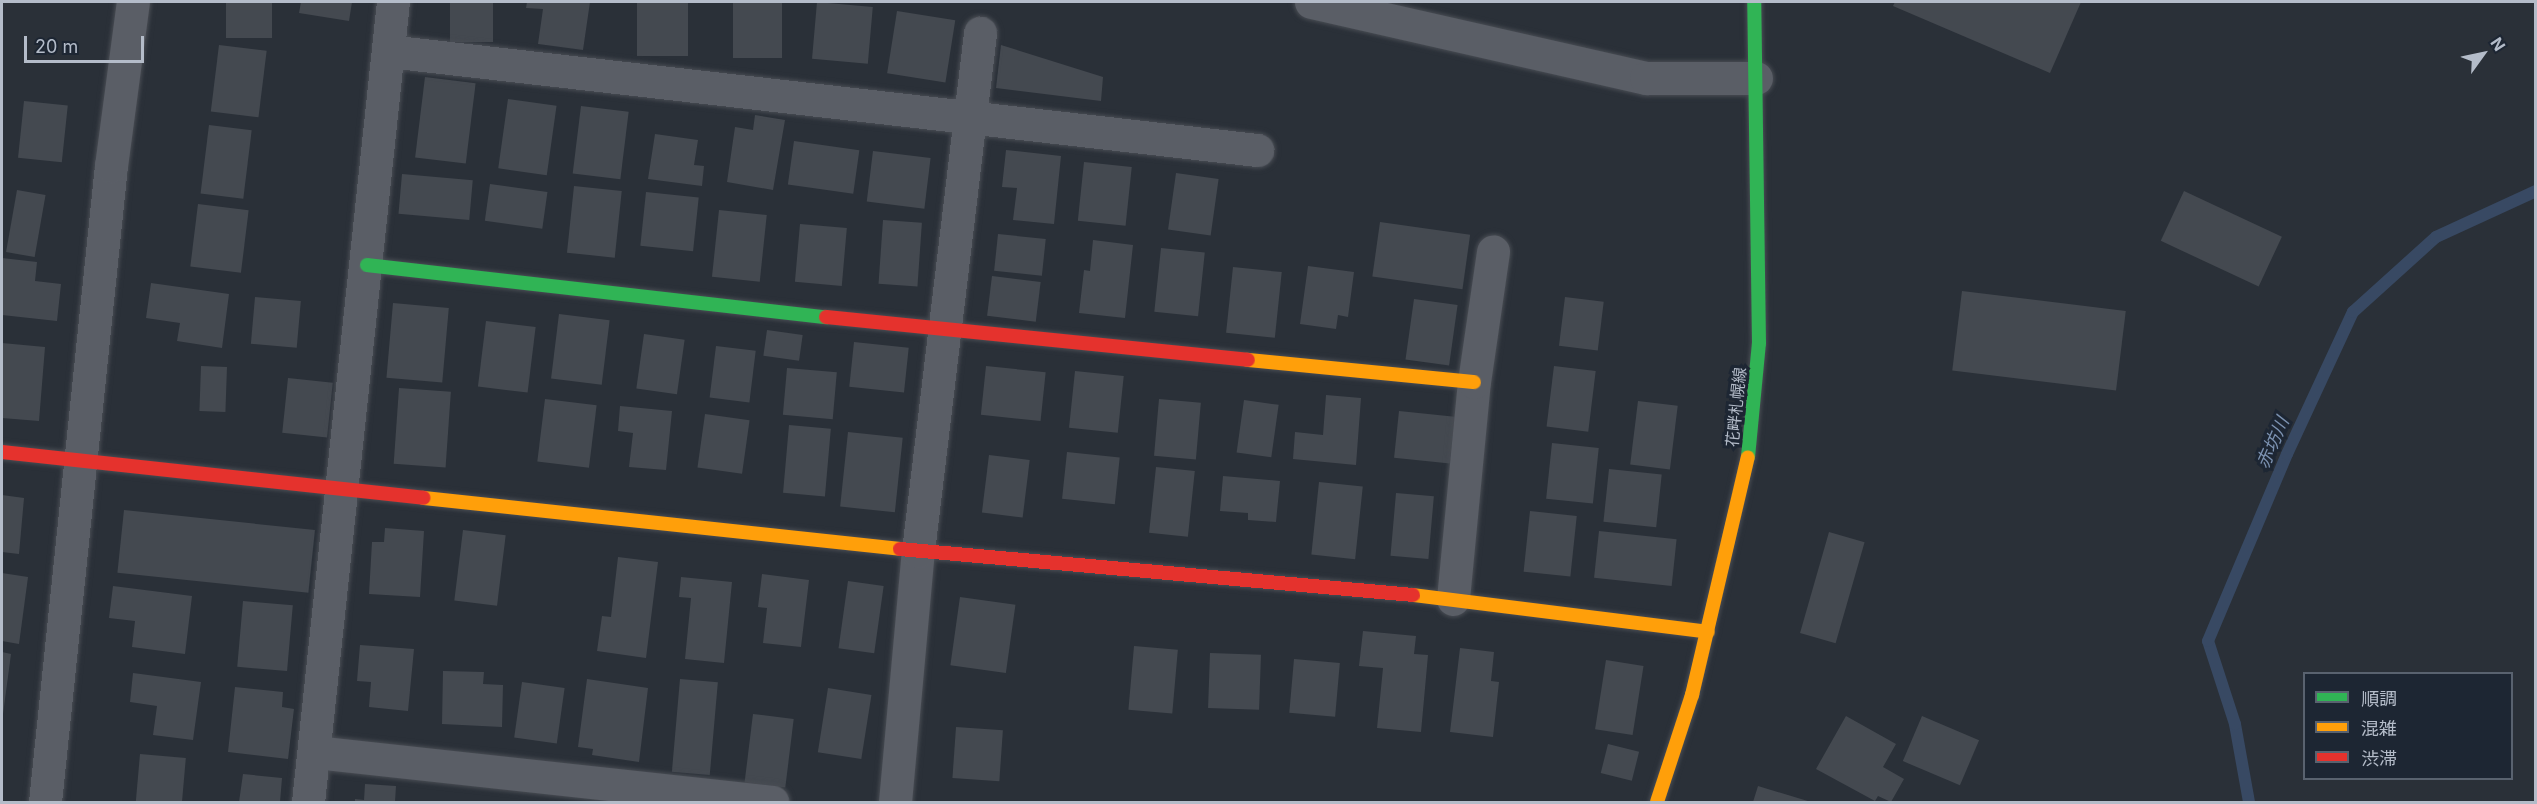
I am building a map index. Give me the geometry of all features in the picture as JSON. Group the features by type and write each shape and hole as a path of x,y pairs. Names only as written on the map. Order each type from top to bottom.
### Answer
{"street":[{"path":"45,802 80,461 133,2"},
{"path":"308,802 344,489 393,2"},
{"path":"1311,2 1646,78 1756,78"},
{"name":"花畔札幌線","path":"1657,802 1708,632 1747,467 1759,343 1754,2"},
{"path":"895,802 918,551 980,33"},
{"path":"388,51 1257,150"},
{"path":"1453,599 1474,382 1494,251"},
{"path":"367,265 944,330 1474,382"},
{"path":"2,452 918,551 1453,599 1708,632"},
{"path":"314,752 772,802"}],"building":[{"path":"226,2 272,2 272,38 226,38"},
{"path":"301,2 352,2 349,21 299,13"},
{"path":"450,2 493,2 493,42 450,42"},
{"path":"527,2 590,2 583,50 538,44 543,9 526,8"},
{"path":"637,2 688,2 688,56 637,56"},
{"path":"733,2 782,2 782,58 733,58"},
{"path":"817,2 873,7 868,64 812,59"},
{"path":"1895,2 2081,2 2050,73 1893,6"},
{"path":"897,11 955,20 945,82 887,73"},
{"path":"219,45 267,51 258,117 211,112"},
{"path":"1001,45 1103,77 1101,101 996,88"},
{"path":"425,77 476,83 466,164 415,157"},
{"path":"508,99 557,106 547,175 498,168"},
{"path":"24,101 68,106 62,162 18,158"},
{"path":"581,106 629,112 620,179 573,173"},
{"path":"755,115 785,120 773,190 727,182 735,127 753,130"},
{"path":"209,125 252,130 243,199 201,193"},
{"path":"655,134 698,140 694,165 704,166 702,186 648,179"},
{"path":"794,141 859,150 853,194 788,185"},
{"path":"1006,150 1061,156 1054,224 1013,220 1017,188 1002,187"},
{"path":"873,151 931,158 924,209 867,202"},
{"path":"1084,162 1132,167 1126,226 1078,221"},
{"path":"1176,173 1219,179 1211,235 1168,229"},
{"path":"402,174 473,180 469,220 399,214"},
{"path":"490,184 547,192 542,229 485,221"},
{"path":"574,186 622,191 615,258 567,253"},
{"path":"17,190 46,195 35,257 6,252"},
{"path":"2184,191 2282,237 2259,286 2161,241"},
{"path":"646,192 699,198 693,251 640,246"},
{"path":"198,204 249,210 241,273 190,267"},
{"path":"719,210 767,215 760,282 712,277"},
{"path":"883,220 922,223 917,287 879,284"},
{"path":"1380,222 1470,235 1462,289 1372,276"},
{"path":"800,224 847,228 842,286 795,282"},
{"path":"998,234 1046,239 1042,276 994,271"},
{"path":"1093,240 1133,245 1125,318 1079,313 1084,270 1090,271"},
{"path":"1161,248 1205,253 1198,316 1154,312"},
{"path":"2,258 37,262 35,281 61,284 57,321 2,315"},
{"path":"1308,266 1354,272 1348,317 1338,315 1336,329 1300,324"},
{"path":"1233,267 1282,272 1275,338 1226,333"},
{"path":"992,276 1041,282 1036,322 987,316"},
{"path":"151,283 229,294 222,348 177,341 180,323 146,318"},
{"path":"1962,291 2126,311 2116,391 1952,370"},
{"path":"255,297 301,301 297,348 251,344"},
{"path":"1565,297 1604,302 1598,350 1559,346"},
{"path":"1414,299 1458,305 1449,366 1406,359"},
{"path":"393,303 449,308 442,383 386,378"},
{"path":"559,314 610,320 602,385 551,379"},
{"path":"486,321 536,327 528,393 478,387"},
{"path":"767,330 803,335 799,361 763,356"},
{"path":"644,334 685,340 677,394 636,388"},
{"path":"854,342 909,348 904,393 849,387"},
{"path":"2,343 45,347 39,421 2,418"},
{"path":"716,346 756,351 749,402 710,398"},
{"path":"201,366 227,367 225,412 199,411"},
{"path":"986,366 1046,372 1041,421 981,415"},
{"path":"1554,366 1596,371 1588,432 1547,427"},
{"path":"787,368 837,372 833,419 783,415"},
{"path":"1075,371 1124,376 1118,433 1069,428"},
{"path":"288,378 333,383 327,437 282,433"},
{"path":"399,388 451,392 446,467 394,464"},
{"path":"1326,395 1361,398 1356,465 1293,459 1295,432 1323,435"},
{"path":"545,399 597,405 589,468 537,462"},
{"path":"1159,399 1201,403 1196,459 1154,456"},
{"path":"1244,400 1279,405 1271,457 1237,452"},
{"path":"1638,401 1678,406 1670,469 1630,465"},
{"path":"620,406 672,411 666,470 629,467 633,433 618,431"},
{"path":"1399,411 1455,417 1450,464 1394,458"},
{"path":"705,414 750,420 742,474 697,467"},
{"path":"789,425 831,429 825,496 783,493"},
{"path":"848,432 903,438 895,512 840,507"},
{"path":"1552,443 1599,448 1593,504 1546,499"},
{"path":"1067,452 1120,458 1115,504 1062,499"},
{"path":"989,455 1030,460 1023,518 982,513"},
{"path":"1156,467 1195,471 1188,537 1149,533"},
{"path":"1609,469 1662,475 1656,527 1603,522"},
{"path":"1223,476 1280,481 1276,522 1248,520 1248,513 1220,511"},
{"path":"1319,482 1363,487 1355,559 1311,555"},
{"path":"1396,493 1434,496 1428,559 1391,556"},
{"path":"2,495 24,498 19,554 2,552"},
{"path":"124,510 315,530 308,593 117,573"},
{"path":"1530,511 1577,516 1570,577 1524,572"},
{"path":"385,528 424,531 420,597 369,594 372,542 384,542"},
{"path":"463,530 506,535 497,606 454,600"},
{"path":"1599,531 1677,539 1672,586 1594,578"},
{"path":"1829,532 1865,542 1836,643 1800,633"},
{"path":"618,557 658,562 646,658 597,651 602,616 611,617"},
{"path":"2,573 28,577 19,644 2,641"},
{"path":"762,574 809,580 801,647 763,643 767,608 758,607"},
{"path":"681,577 732,582 724,663 685,659 691,598 679,597"},
{"path":"848,581 884,586 874,653 839,648"},
{"path":"113,586 192,596 185,654 132,647 135,621 109,618"},
{"path":"960,597 1015,605 1006,673 950,665"},
{"path":"243,601 293,605 287,671 237,667"},
{"path":"1363,631 1416,636 1414,654 1428,655 1421,732 1377,728 1383,668 1359,666"},
{"path":"360,645 414,649 408,711 369,707 371,682 357,681"},
{"path":"1134,646 1178,650 1172,714 1128,710"},
{"path":"1460,648 1494,652 1491,681 1499,682 1493,737 1450,732"},
{"path":"2,652 11,654 3,714 2,714"},
{"path":"1210,653 1261,655 1259,710 1208,708"},
{"path":"1294,659 1340,663 1335,717 1289,713"},
{"path":"1606,660 1644,666 1633,735 1595,729"},
{"path":"443,671 484,672 483,684 503,685 502,727 442,724"},
{"path":"133,673 201,682 193,740 153,735 157,706 130,702"},
{"path":"587,679 648,688 639,762 592,755 593,749 578,747"},
{"path":"680,679 718,682 710,775 672,772"},
{"path":"522,682 565,688 557,743 514,737"},
{"path":"235,687 283,692 282,707 294,709 288,759 228,752"},
{"path":"828,688 871,695 861,759 818,752"},
{"path":"753,714 794,719 785,787 745,782"},
{"path":"1846,716 1896,744 1883,767 1904,779 1891,802 1878,796 1875,801 1816,769"},
{"path":"1922,716 1979,740 1960,785 1903,761"},
{"path":"956,727 1003,730 999,781 952,778"},
{"path":"1608,744 1639,752 1632,781 1601,773"},
{"path":"140,754 186,758 182,802 136,802"},
{"path":"243,774 282,778 280,802 239,802"},
{"path":"365,784 396,786 395,802 355,802 355,799 364,800"},
{"path":"1758,786 1811,802 1753,802"}],"waterway":[{"name":"赤坊川","path":"2249,802 2235,724 2208,641 2287,454 2353,312 2436,237 2536,191"}],"traffic: fast":[{"path":"1748,457 1759,343 1754,2"},
{"path":"367,265 826,317"}],"traffic: slow":[{"path":"1248,360 1474,382"},
{"path":"1657,802 1692,695 1748,457"},
{"path":"424,498 900,549"},
{"path":"1413,595 1708,632"}],"traffic: jam":[{"path":"826,317 1248,360"},
{"path":"2,452 424,498"},
{"path":"900,549 1413,595"}]}
